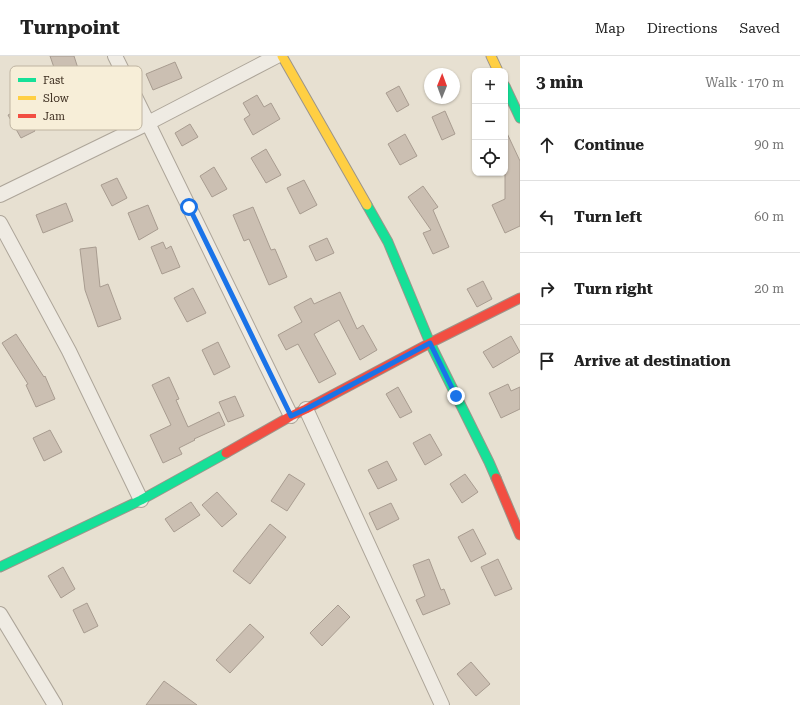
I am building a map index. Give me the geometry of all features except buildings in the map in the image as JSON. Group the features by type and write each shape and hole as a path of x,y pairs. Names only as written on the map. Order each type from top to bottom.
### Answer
{"street":[{"path":"115,56 120,66"},
{"path":"142,126 277,56"},
{"path":"282,56 388,242 430,343 489,462 520,535"},
{"path":"491,56 497,68"},
{"path":"508,92 520,118"},
{"path":"142,111 291,416"},
{"path":"0,195 134,130"},
{"path":"0,223 69,351 141,500"},
{"path":"0,567 141,500 291,416 430,343 520,298"},
{"path":"306,409 442,705"},
{"path":"0,614 55,705"}],"traffic: fast":[{"path":"508,92 520,118"},
{"path":"367,205 388,242 430,343 496,478"},
{"path":"0,567 141,500 226,453"}],"traffic: slow":[{"path":"282,56 367,205"},
{"path":"491,56 497,68"}],"traffic: jam":[{"path":"226,453 291,416 430,343 520,298"},
{"path":"496,478 520,535"}],"route":[{"path":"189,207 291,416 430,343 456,396"}]}
